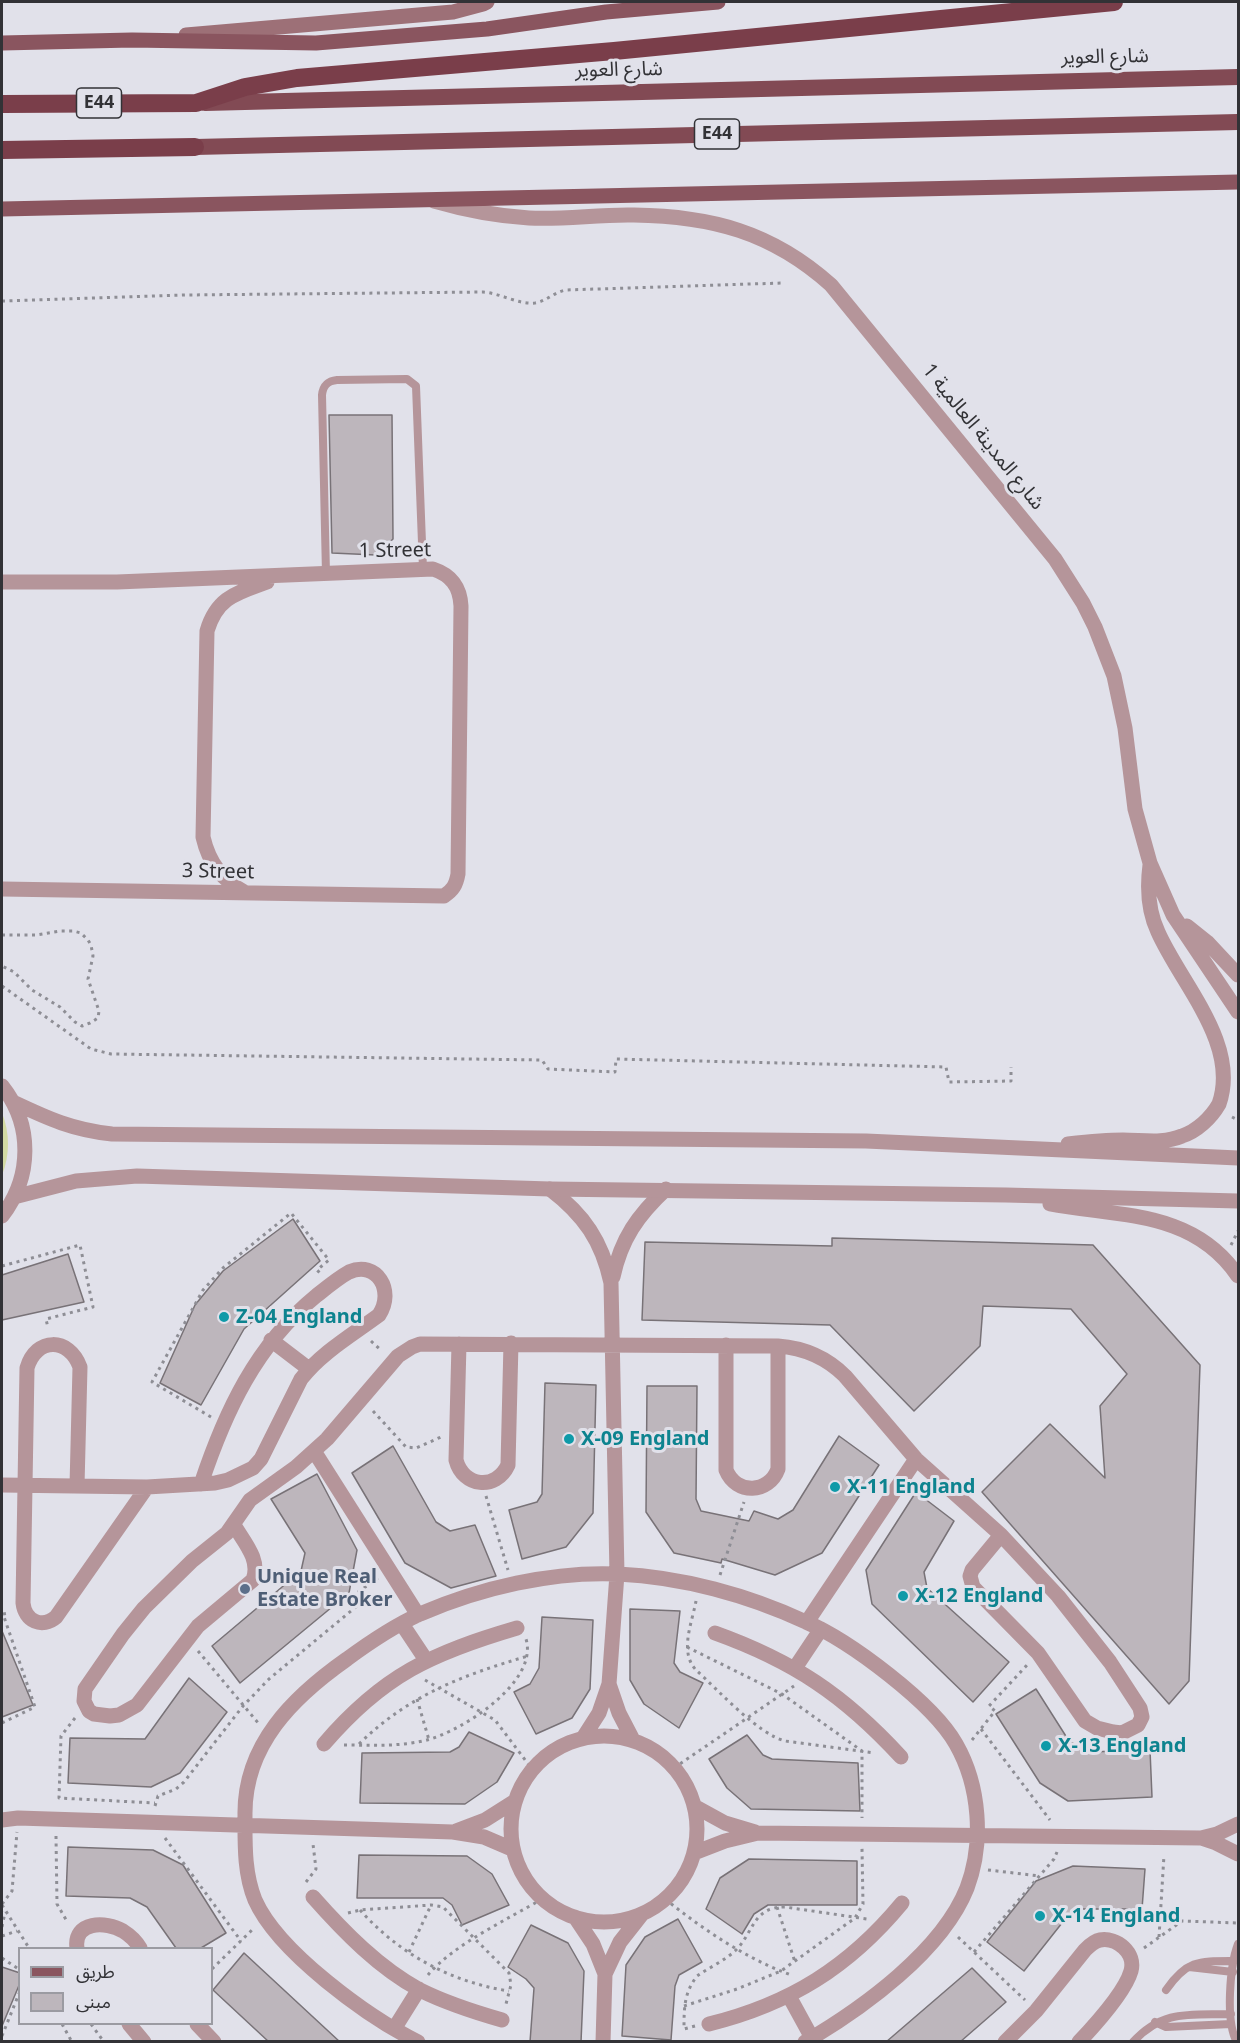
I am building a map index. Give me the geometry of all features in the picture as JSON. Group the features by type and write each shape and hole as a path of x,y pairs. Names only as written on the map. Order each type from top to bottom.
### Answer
{"highway":[{"path":"195,103 245,87 297,78 614,51 1114,2"},
{"name":"شارع العوير","path":"2,104 195,103 1239,77"},
{"name":"E44","path":"2,150 1239,122"}],"main road":[{"path":"132,40 453,12 487,2"},
{"path":"682,2 712,2"},
{"path":"2,43 132,40 316,43 487,29 606,12 712,2"},
{"path":"2,209 1239,182"}],"street":[{"name":"شارع المدينة العالمية 1","path":"429,200 478,212 530,218 633,215 672,217 720,225 775,244 831,285 1038,538 1065,573 1083,603 1105,651 1120,702 1135,809 1150,863 1173,915 1239,1012"},
{"name":"1 Street","path":"2,582 117,582 281,577 423,569 443,572 457,586 461,606 458,874 457,883 452,891 444,896 434,897"},
{"path":"246,893 230,884 217,871 203,837 207,631 216,608 225,600 235,593 281,577"},
{"path":"1033,1150 1101,1141 1171,1140 1202,1125 1223,1097 1228,1075 1227,1052 1210,1017 1158,933 1149,905 1150,863"},
{"name":"3 Street","path":"2,889 434,897"},
{"path":"1173,915 1207,942 1239,975"},
{"path":"2,1086 13,1102 23,1129 26,1157 20,1185 2,1216"},
{"path":"13,1102 65,1126 112,1134 866,1142 1239,1158"},
{"path":"14,1197 76,1180 137,1176 550,1189 1006,1195 1239,1202"},
{"path":"550,1189 574,1209 592,1232 606,1260 611,1283 617,1574 609,1684 599,1713 583,1738"},
{"path":"611,1283 618,1255 626,1236 651,1203 666,1190"},
{"path":"1006,1195 1070,1208 1163,1221 1189,1232 1212,1248 1239,1276"},
{"path":"2,1485 147,1487 201,1484 228,1480 241,1475 261,1459 301,1379 309,1369 379,1315 385,1306 387,1296 385,1286 379,1278 371,1272 361,1270 351,1272 304,1306 271,1340 253,1367 223,1424 201,1484"},
{"path":"271,1340 309,1369"},
{"path":"459,1344 456,1460 467,1479 482,1483 495,1480 508,1465 511,1343"},
{"path":"77,1486 80,1367 71,1351 53,1344 44,1346 36,1352 27,1368 24,1610 31,1620 38,1623 51,1621 56,1617 147,1487"},
{"path":"234,1525 255,1559 255,1574 248,1586 210,1614 187,1638 137,1705 129,1711 110,1716 100,1716 89,1711 83,1695 85,1689 123,1634 167,1584 234,1525 250,1500 314,1451 393,1362 405,1351 420,1344 778,1346 806,1350 834,1365 916,1459 1001,1535 1058,1596 1110,1662 1140,1708 1142,1717 1138,1725 1122,1733 1090,1726 1080,1716 1053,1672 1038,1653 976,1592 971,1582 972,1570 1001,1535"},
{"path":"726,1346 726,1470 737,1485 749,1489 767,1484 778,1469 778,1346"},
{"path":"314,1451 418,1615"},
{"path":"807,1622 916,1459"},
{"path":"410,2040 324,1979 265,1918 249,1882 246,1864 247,1788 258,1751 267,1734 298,1700 332,1669 418,1615 449,1603 513,1585 582,1575 617,1574 698,1586 758,1603 807,1622 879,1667 931,1713 954,1739 962,1754 975,1800 977,1835 973,1868 962,1898 946,1925 891,1982 808,2040 789,1996"},
{"path":"402,1624 426,1660"},
{"path":"324,1744 362,1704 408,1670 466,1643 517,1628"},
{"path":"795,1668 821,1629"},
{"path":"715,1633 750,1646 809,1676 853,1709 901,1757"},
{"path":"609,1684 619,1713 633,1740"},
{"path":"608,1736 633,1740 655,1751 674,1768 686,1786 694,1806 697,1829 694,1853 683,1878 665,1899 642,1914 620,1921 597,1922 574,1917 557,1910 542,1899 528,1885 518,1868 510,1825 515,1801 532,1769 547,1755 564,1745 583,1738 608,1736"},
{"path":"453,1832 485,1820 515,1801"},
{"path":"694,1806 725,1823 758,1833"},
{"path":"8,1821 154,1822 453,1832 484,1837 513,1849"},
{"path":"694,1853 725,1841 758,1833 1201,1838 1239,1824"},
{"path":"1201,1838 1239,1854"},
{"path":"313,1897 373,1956 419,1989 468,2010 502,2020"},
{"path":"709,2024 750,2013 813,1983 852,1955 902,1903"},
{"path":"604,1974 620,1942 642,1914"},
{"path":"574,1917 593,1944 604,1974 603,2042"},
{"path":"77,1943 85,1928 90,1925 112,1926 128,1934 139,1947"},
{"path":"1005,2042 1036,2011 1091,1944 1100,1940 1110,1940 1126,1949 1130,1957 1131,1971 1099,2021 1080,2042"},
{"path":"394,2029 419,1989"},
{"path":"130,2025 144,2042"},
{"path":"198,2025 214,2042"}],"lane":[{"path":"326,574 322,395 324,386 332,380 407,379 416,386 423,569"},
{"path":"1237,2042 1231,2024 1231,2014 1234,1962 1239,1944"},
{"path":"1166,1990 1177,1974 1203,1961 1234,1962"},
{"path":"1189,1967 1233,1972"},
{"path":"1133,2042 1155,2022 1173,2016 1231,2014"},
{"path":"1155,2022 1166,2027 1231,2024"}],"path":[{"path":"2,302 185,295 483,292 502,294 519,301 535,303 552,297 558,291 566,290 782,283"},
{"path":"2,935 36,935 60,930 81,933 91,945 93,956 88,979 98,1003 98,1018 82,1026 60,1007 32,990 22,978 2,966"},
{"path":"2,986 91,1049 111,1054 542,1060 548,1069 615,1072 616,1059 946,1066 949,1082 1011,1081 1011,1067"},
{"path":"1232,1117 1239,1120"},
{"path":"223,1424 152,1382 203,1290 223,1268 291,1213 329,1260 317,1270 330,1286"},
{"path":"1227,1251 1238,1233"},
{"path":"2,1266 80,1245 93,1307 46,1318 53,1344"},
{"path":"359,1329 393,1362"},
{"path":"362,1399 406,1447 416,1448 456,1430"},
{"path":"482,1483 513,1585"},
{"path":"715,1590 749,1489"},
{"path":"241,1941 154,1822 155,1803 162,1793 176,1789 184,1782 243,1706 297,1653 357,1606 351,1597 389,1570"},
{"path":"698,1586 687,1647 688,1660 696,1670 768,1735 785,1741 901,1757"},
{"path":"2,1723 35,1707 3,1614 24,1610"},
{"path":"324,1744 398,1746 429,1740 482,1713 514,1682 528,1656 526,1640 517,1628"},
{"path":"187,1638 267,1734"},
{"path":"962,1754 995,1711 989,1706 1038,1653"},
{"path":"358,1745 396,1712 417,1699 486,1668 528,1656"},
{"path":"408,1670 495,1720 532,1769"},
{"path":"674,1768 809,1676"},
{"path":"417,1699 429,1740"},
{"path":"86,1706 61,1736 59,1798 155,1803"},
{"path":"974,1952 1054,1859 1062,1837 981,1729"},
{"path":"56,1820 57,1904 77,1943"},
{"path":"8,1821 12,1892 2,1905 28,1947"},
{"path":"310,1827 316,1869 303,1886 313,1897"},
{"path":"1159,1937 1165,1838"},
{"path":"973,1868 1040,1876"},
{"path":"419,1989 435,1967 474,1939 542,1899"},
{"path":"665,1899 692,1921 736,1949 781,1971 813,1983"},
{"path":"332,1918 360,1910 431,1905 447,1910 509,1973 511,1985 502,2020"},
{"path":"409,1953 431,1905"},
{"path":"777,1907 795,1962"},
{"path":"709,2024 684,2029 684,2006 688,1988 697,1976 736,1949 764,1912 777,1907 886,1922"},
{"path":"2,1927 5,1910"},
{"path":"360,1910 386,1937 409,1953 474,1984 509,1991"},
{"path":"213,1968 265,1918"},
{"path":"1130,1957 1182,1922 1239,1923"},
{"path":"946,1925 1036,2011"},
{"path":"2,1936 18,1930"},
{"path":"2,1958 18,1969"},
{"path":"2,2036 18,1996"},
{"path":"63,2025 72,2042"},
{"path":"92,2025 104,2042"}],"green space":[{"path":"2,1113 8,1144 7,1160 2,1175"}],"building":[{"path":"329,415 392,415 393,539 376,555 332,553"},
{"name":"Z-04 England","path":"293,1219 320,1261 244,1329 201,1405 160,1383 195,1305 223,1271"},
{"path":"832,1238 1093,1245 1200,1365 1189,1681 1169,1704 982,1492 1050,1424 1105,1478 1100,1406 1127,1374 1071,1309 983,1306 980,1346 914,1411 830,1325 642,1320 645,1242 832,1246"},
{"path":"68,1254 84,1302 2,1320 2,1275"},
{"name":"X-09 England","path":"545,1383 596,1385 593,1513 566,1547 522,1559 509,1510 537,1502 542,1494"},
{"path":"647,1386 697,1386 696,1499 701,1511 749,1521 754,1511 778,1519 793,1510 839,1436 879,1465 822,1553 775,1575 722,1559 721,1563 674,1553 646,1512"},
{"path":"393,1446 436,1522 450,1531 475,1525 496,1576 451,1588 405,1563 352,1473"},
{"path":"317,1474 357,1550 349,1593 240,1683 212,1646 301,1571 305,1553 271,1499"},
{"name":"X-12 England","path":"916,1492 954,1521 924,1572 927,1588 1009,1662 973,1702 872,1604 866,1570"},
{"path":"630,1609 680,1611 674,1663 680,1672 703,1683 679,1728 644,1704 630,1680"},
{"path":"542,1617 593,1620 590,1689 572,1718 536,1734 514,1692 530,1684 539,1668"},
{"path":"2,1631 33,1705 2,1717"},
{"path":"189,1678 227,1712 180,1773 151,1787 68,1783 70,1738 145,1739"},
{"name":"X-13 England","path":"1036,1689 1069,1741 1088,1752 1150,1750 1152,1797 1068,1801 1040,1783 996,1714"},
{"path":"469,1732 514,1753 497,1782 465,1804 360,1803 362,1753 450,1752 459,1747"},
{"path":"747,1735 763,1755 772,1759 858,1763 860,1811 751,1809 727,1788 709,1759"},
{"path":"68,1847 153,1850 183,1865 226,1933 203,1947 175,1947 147,1907 130,1898 66,1896"},
{"path":"359,1855 467,1856 492,1874 509,1905 462,1925 452,1905 443,1898 357,1898"},
{"path":"749,1859 857,1861 857,1905 768,1905 754,1914 742,1934 706,1909 720,1878"},
{"name":"X-14 England","path":"1073,1866 1145,1869 1142,1909 1082,1909 1062,1923 1024,1971 987,1942 1036,1881"},
{"path":"678,1919 702,1962 679,1975 675,1986 671,2040 622,2036 626,1965 645,1937"},
{"path":"531,1925 568,1943 584,1971 581,2042 530,2042 534,1988 526,1979 508,1967"},
{"path":"244,1953 340,2042 269,2042 213,1990"},
{"path":"2,1967 18,1972 18,1988 2,2026"},
{"path":"972,1968 1006,2002 960,2042 886,2042"}],"place":[{"name":"Z-04 England","path":"224,1317"},
{"name":"X-09 England","path":"569,1439"},
{"name":"X-11 England","path":"835,1487"},
{"name":"Unique Real Estate Broker","path":"245,1589"},
{"name":"X-12 England","path":"903,1596"},
{"name":"X-13 England","path":"1046,1746"},
{"name":"X-14 England","path":"1040,1916"}]}
